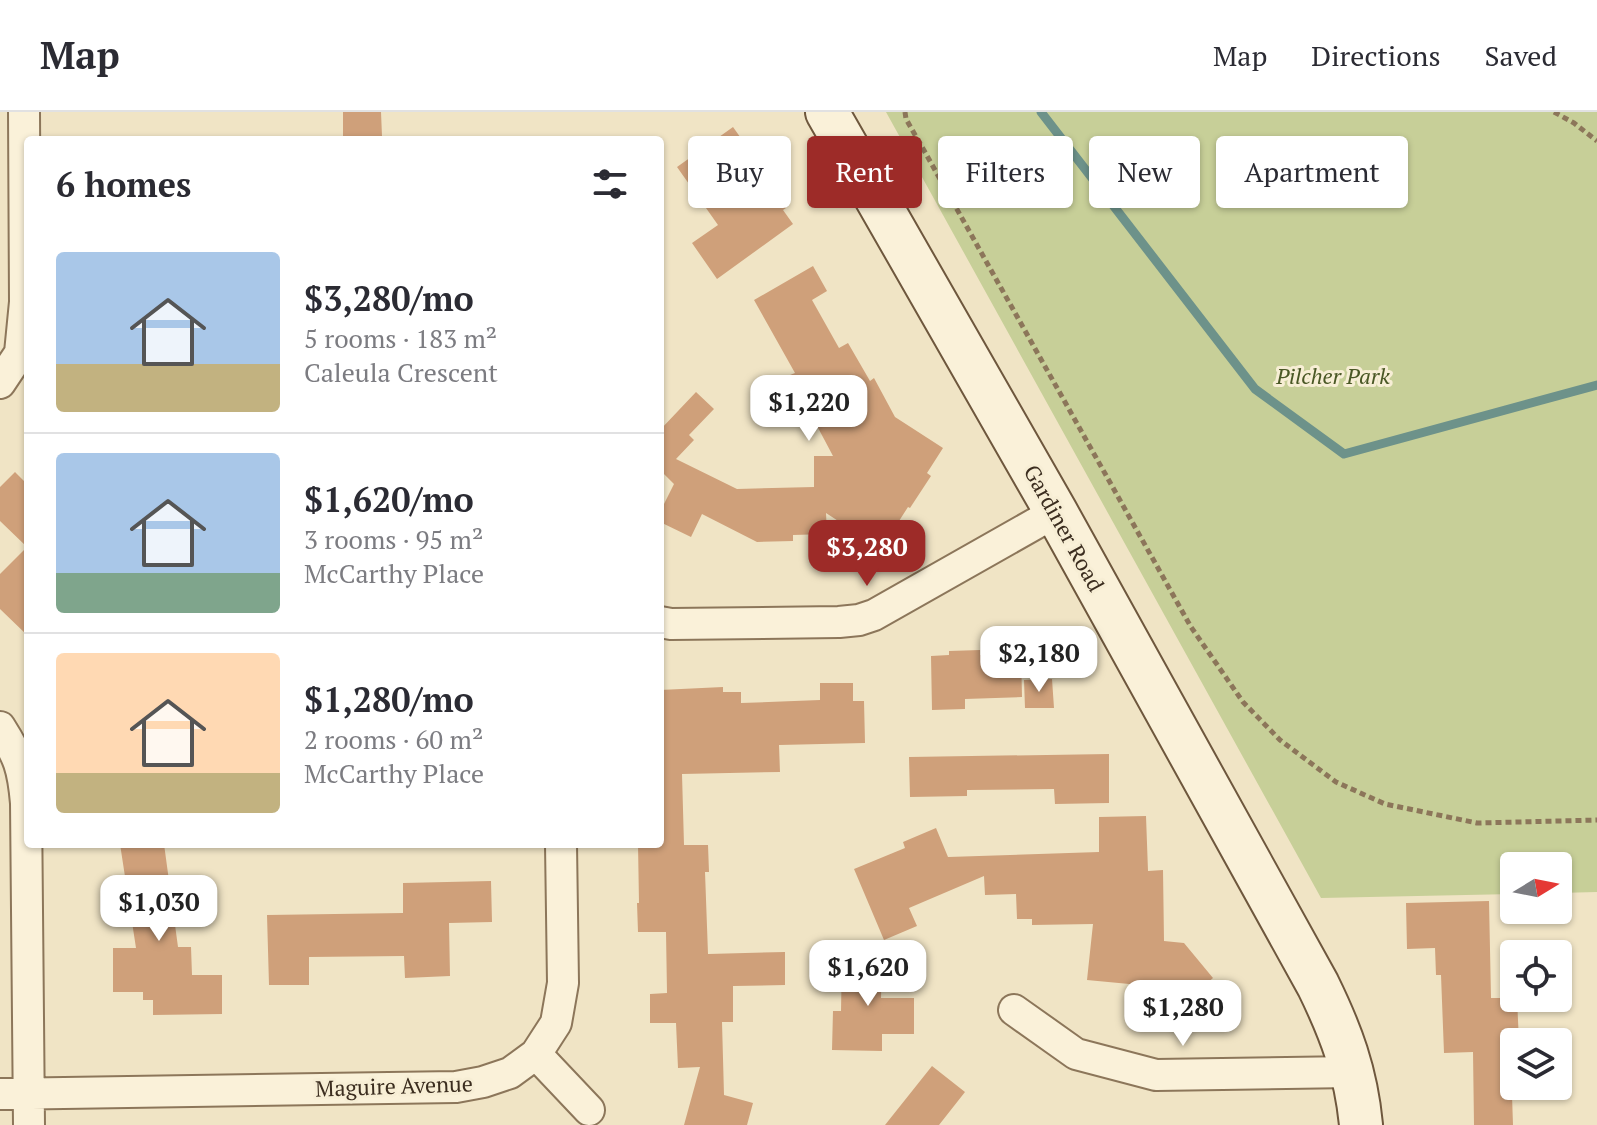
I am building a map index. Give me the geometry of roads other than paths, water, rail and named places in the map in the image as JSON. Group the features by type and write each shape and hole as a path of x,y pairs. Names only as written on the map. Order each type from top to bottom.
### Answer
{"street":[{"path":"24,112 24,136"},
{"name":"Gardiner Road","path":"827,112 1056,512 1318,985 1337,1024 1352,1072 1361,1125"},
{"path":"0,383 24,354"},
{"path":"664,623 859,620 892,605 1056,512"},
{"path":"0,727 24,773"},
{"path":"24,848 14,1094 29,1125"},
{"name":"Maguire Avenue","path":"14,1094 456,1087 510,1073 536,1054 556,1023 563,983 561,848"},
{"path":"1014,1010 1076,1054 1156,1075 1352,1072"},
{"path":"536,1054 589,1110"}],"waterway":[{"path":"1041,112 1255,389 1344,454 1597,385"}],"park label":[{"name":"Pilcher Park","path":"1333,376"}]}
